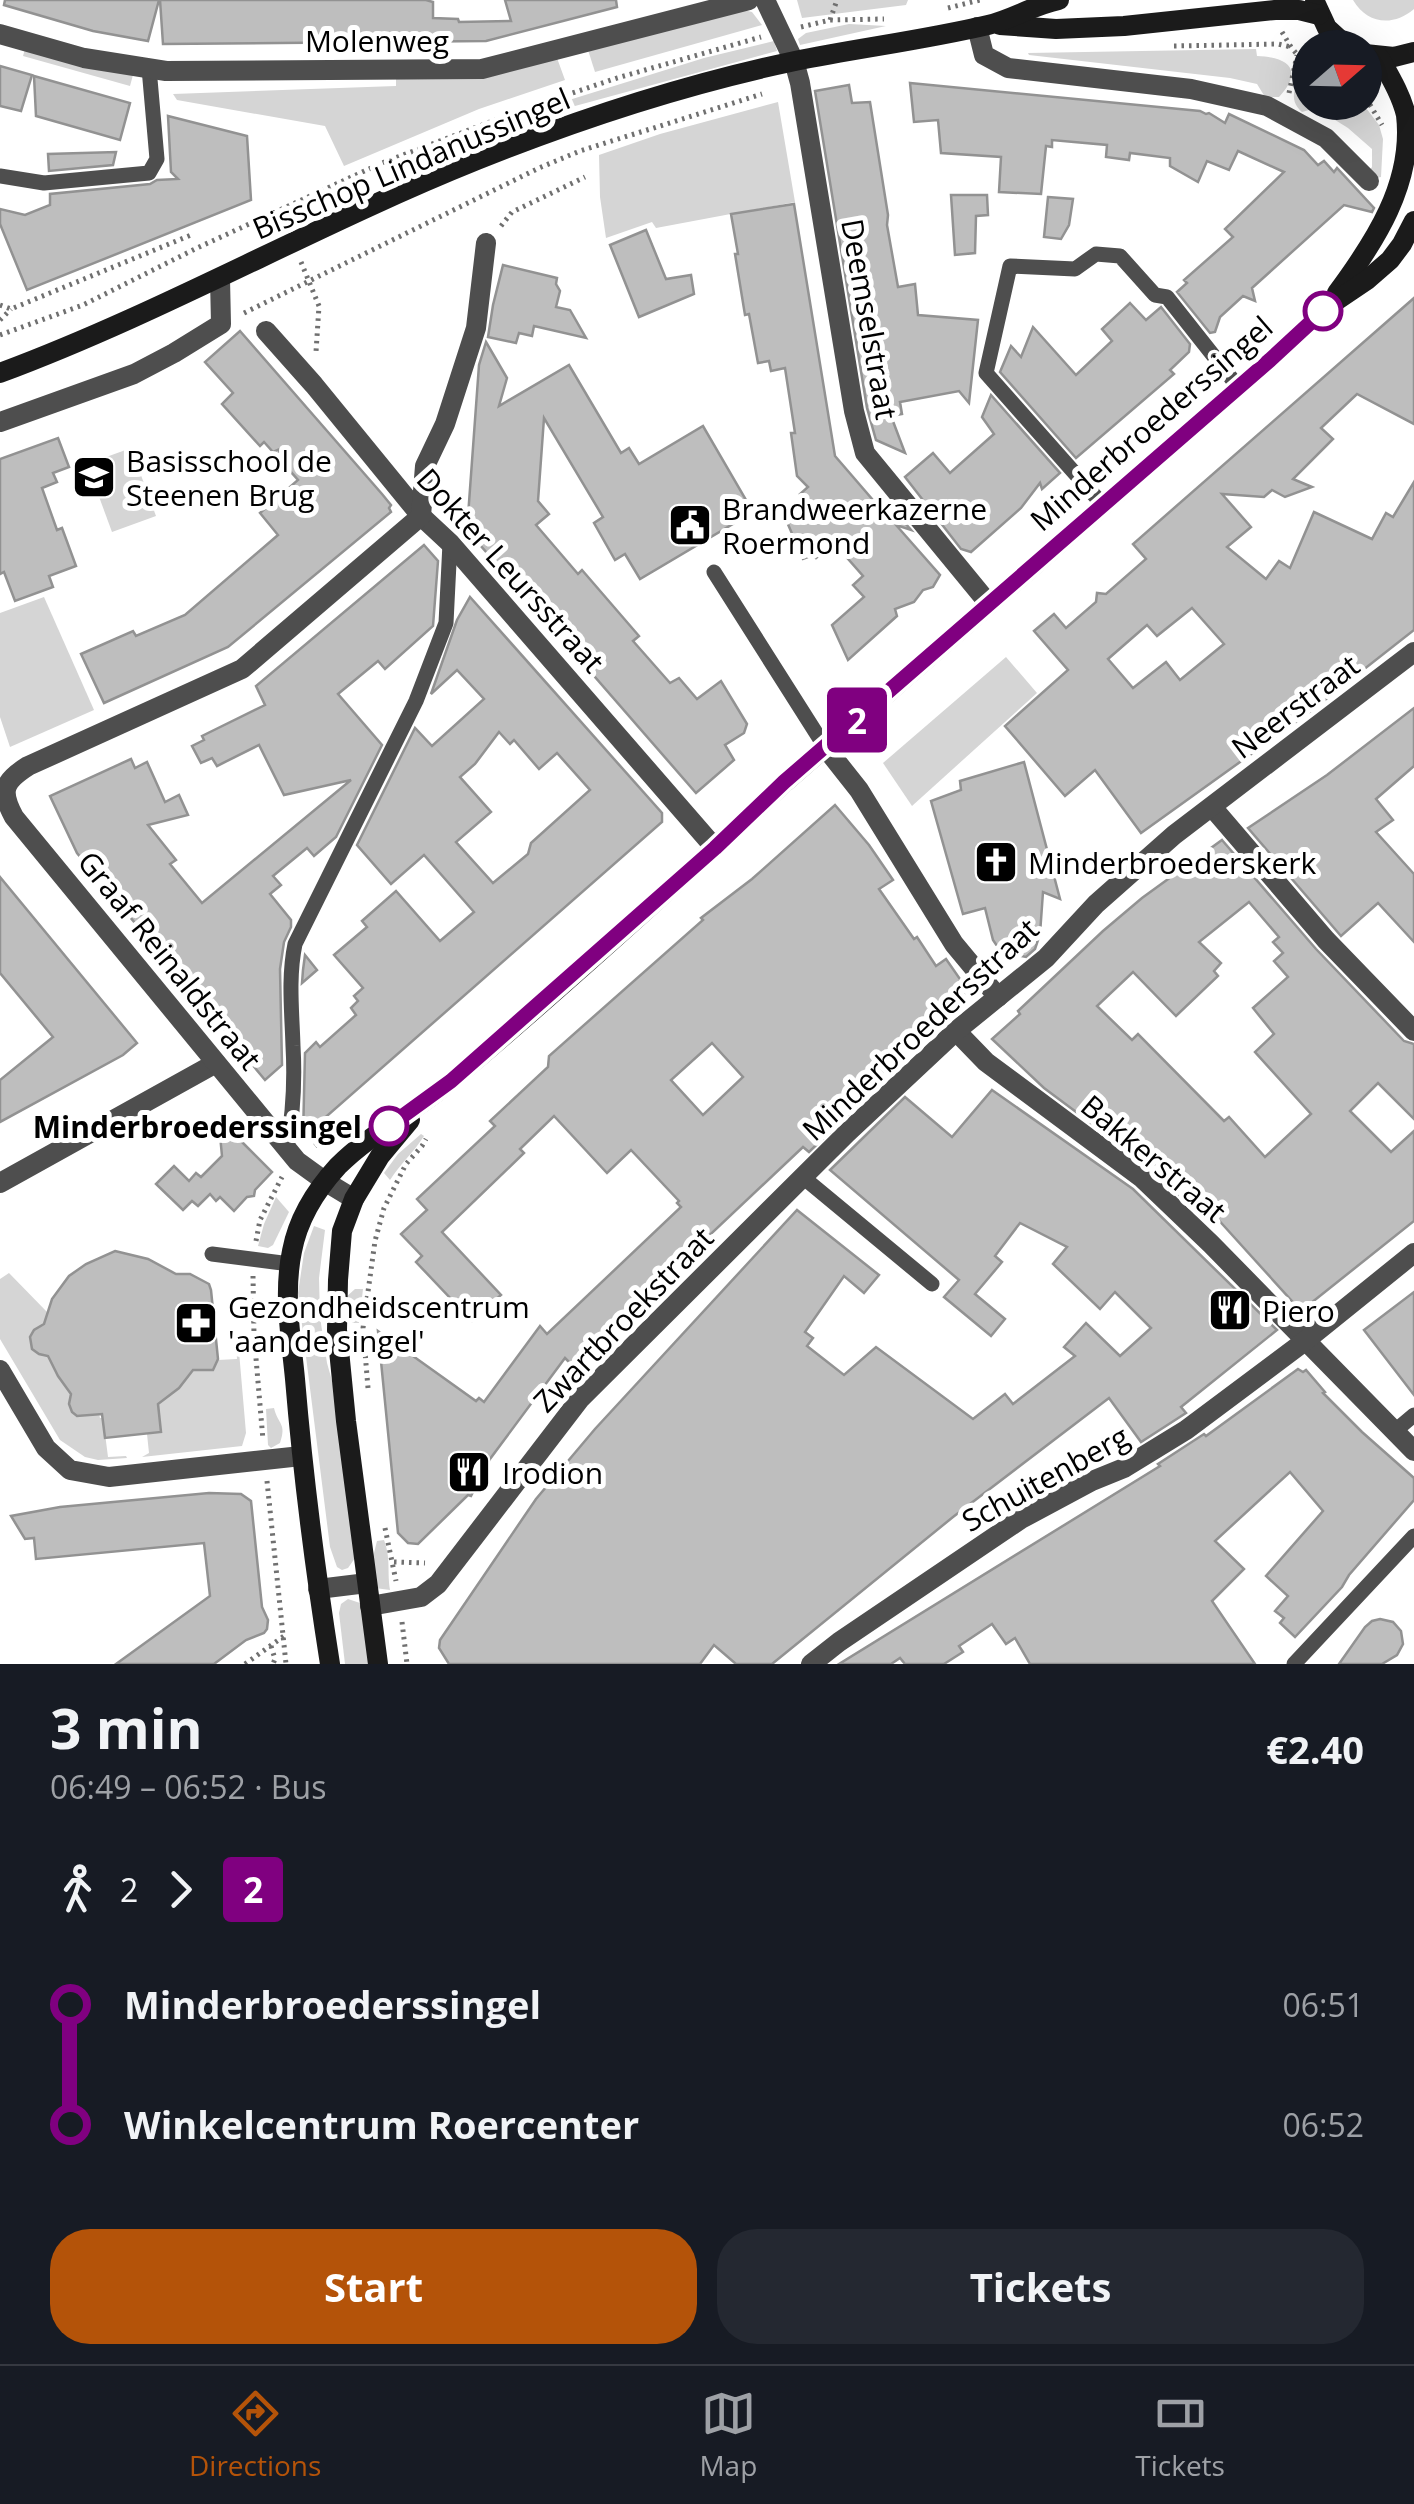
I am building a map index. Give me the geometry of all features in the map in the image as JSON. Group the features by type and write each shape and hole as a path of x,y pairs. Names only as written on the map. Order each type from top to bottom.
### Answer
{"main road":[{"name":"Bisschop Lindanussingel","path":"0,373 94,336 473,162 558,129 794,61 985,26 1059,0"},
{"name":"Bisschop Lindanussingel","path":"985,26 1124,26 1317,8"},
{"path":"1317,8 1331,30"},
{"path":"1382,56 1414,52"},
{"name":"Minderbroederssingel","path":"1327,307 1381,232 1404,173 1408,146 1406,115 1391,78 1382,68"},
{"name":"Minderbroederssingel","path":"318,1589 287,1303 291,1252 303,1216 326,1182 358,1147 428,1100 1327,307 1390,260 1414,221"},
{"name":"Minderbroederssingel","path":"378,1664 336,1330 342,1231 354,1199 380,1156 428,1100"},
{"path":"315,1664 318,1589"},
{"path":"318,1589 330,1664"}],"street":[{"name":"Molenweg","path":"0,34 84,58 166,71 482,69 749,0"},
{"name":"Deemselstraat","path":"765,0 794,61 800,83 864,453 989,604"},
{"path":"985,26 984,55 1008,68 1191,88 1267,106 1326,138 1369,181"},
{"path":"3,796 15,774 28,766 242,669 420,516 424,466 445,424 476,328 486,244"},
{"path":"0,422 134,374 221,324 220,279"},
{"name":"Dokter Leursstraat","path":"266,330 420,516 450,543 715,848"},
{"name":"Neerstraat","path":"1212,807 1414,652"},
{"path":"826,747 860,790 954,944 998,998"},
{"name":"Graaf Reinaldstraat","path":"3,796 14,817 297,1161 354,1199"},
{"path":"1212,807 1326,940 1414,1030"},
{"name":"Minderbroedersstraat","path":"804,1178 956,1032 1046,958 1096,904 1212,807"},
{"name":"Bakkerstraat","path":"956,1032 986,1062 1142,1178 1414,1450"},
{"path":"0,1183 216,1063"},
{"name":"Zwartbroekstraat","path":"370,1606 421,1597 438,1584 580,1399 804,1178"},
{"name":"Schuitenberg","path":"811,1664 1020,1519 1151,1453 1186,1430 1414,1253"},
{"path":"0,1370 46,1448 70,1470 110,1477 302,1456"},
{"path":"318,1589 367,1583"}],"lane":[{"path":"0,176 44,183 150,173 156,160 150,68"},
{"path":"1104,506 986,374 1010,266 1075,269 1096,254 1120,256 1155,295 1167,297 1238,388"},
{"path":"287,1148 292,1116 291,964 295,944 416,700 446,624 450,543"},
{"path":"714,572 826,747"},
{"path":"804,1178 932,1284"},
{"path":"212,1254 290,1264"},
{"path":"1395,1432 1414,1415"},
{"path":"1294,1664 1414,1536"}],"path":[{"path":"830,20 837,0"},
{"path":"1284,116 1292,79"},
{"path":"221,324 539,168 580,151 800,83"},
{"path":"486,244 512,212 585,177"},
{"path":"0,320 11,308 191,235"},
{"path":"292,243 319,306 314,385"},
{"path":"0,306 11,308"},
{"path":"370,1404 364,1328 375,1241 384,1208 406,1164 428,1135"},
{"path":"382,1512 394,1562"},
{"path":"399,1602 407,1664"},
{"path":"245,1664 284,1636"},
{"path":"270,1646 273,1664"}],"shaded area":[{"path":"797,0 908,0 906,5 802,18"},
{"path":"1353,0 1414,0 1414,9 1398,19 1381,20 1365,14"},
{"path":"744,10 752,12 762,25 595,72 588,50"},
{"path":"849,24 886,26 800,45 798,39 806,33"},
{"path":"774,41 777,51 575,106 553,105 704,58"},
{"path":"25,49 133,75 130,86 23,56"},
{"path":"1256,49 1257,56 1277,59 1289,66 1291,79 1279,97 1265,97 1257,84 1230,78 1028,53"},
{"path":"557,58 565,80 479,109 344,166 325,126 177,100 173,94 396,86 396,77"},
{"path":"778,102 795,202 656,228 652,222 606,238 599,155"},
{"path":"1335,120 1375,120 1379,125 1383,139 1381,177 1376,178 1369,171 1372,149"},
{"path":"131,448 156,516 112,532 87,464"},
{"path":"44,597 94,710 10,747 0,717 0,613"},
{"path":"1006,657 1037,693 912,806 883,763"},
{"path":"421,1134 424,1136 420,1142 390,1180 384,1173"},
{"path":"276,1197 289,1212 273,1245 258,1246 264,1224"},
{"path":"314,1226 325,1230 319,1278 320,1317 338,1402 355,1558 342,1570 337,1567 330,1547 298,1293 304,1253"},
{"path":"9,1273 47,1312 45,1325 32,1332 30,1342 36,1352 47,1355 74,1394 71,1409 80,1415 99,1414 103,1418 108,1457 127,1458 85,1457 60,1440 0,1339 0,1279"},
{"path":"355,1289 363,1289 359,1323 352,1323 345,1298"},
{"path":"236,1340 246,1433 242,1446 142,1457 149,1453 147,1434 161,1432 158,1403 179,1388 194,1366 207,1371 218,1360 237,1359"},
{"path":"274,1408 283,1431 280,1443 271,1448 266,1409"},
{"path":"384,1540 390,1590 375,1588 372,1561 377,1541"},
{"path":"348,1599 363,1604 372,1664 345,1664 339,1613 341,1604"}],"building":[{"path":"5,0 159,0 148,41 93,31 4,5"},
{"path":"160,0 426,0 433,2 433,18 459,22 511,21 505,0 616,0 617,7 486,41 163,44"},
{"path":"0,66 32,75 21,111 0,106"},
{"path":"34,76 130,103 120,140 36,116"},
{"path":"910,83 1200,111 1225,123 1229,114 1304,150 1318,165 1324,161 1334,172 1337,168 1374,208 1372,212 1344,205 1252,288 1255,301 1243,296 1220,317 1215,332 1210,333 1177,292 1187,283 1184,280 1233,237 1225,229 1284,172 1238,151 1229,170 1207,161 1198,182 1170,166 1170,158 1130,153 1129,160 1106,157 1107,145 1052,140 1052,147 1046,146 1041,194 999,192 1001,157 941,153 938,120 914,122"},
{"path":"849,85 852,103 870,102 898,287 915,284 918,315 978,320 969,403 959,391 900,402 902,414 891,416 905,453 876,440 867,408 815,91"},
{"path":"168,116 247,136 251,200 27,290 0,224 0,209 25,215 50,205 50,194 178,179 171,172"},
{"path":"116,152 113,165 49,171 48,154"},
{"path":"951,195 987,195 988,215 976,216 975,253 955,255"},
{"path":"1048,197 1073,199 1069,225 1061,239 1044,237"},
{"path":"794,204 835,456 885,514 892,508 911,530 896,525 940,575 933,587 923,590 914,602 895,609 897,616 848,660 832,625 864,597 853,585 863,576 834,543 816,558 813,555 803,559 787,522 808,503 800,494 808,487 797,476 785,368 771,371 769,361 758,363 735,254 731,214"},
{"path":"646,230 666,279 691,275 694,294 639,317 610,245"},
{"path":"503,265 557,278 560,291 556,307 570,310 586,338 534,326 532,336 519,333 516,343 488,337"},
{"path":"1414,298 1414,424 1357,394 1321,428 1333,439 1293,479 1312,487 1285,497 1272,490 1264,497 1222,494 1251,527 1227,547 1266,579 1279,561 1290,568 1314,512 1372,539 1386,513 1393,517 1414,482 1414,630 1307,714 1141,833 1095,770 1065,796 1005,726 1068,670 1034,631 1054,614 1066,628 1096,602 1097,593 1106,594 1146,559 1133,544","holes":["1192,608 1224,644 1180,680 1166,662 1133,688 1108,659 1147,625 1157,636"]},
{"path":"1130,303 1146,320 1161,307 1190,344 1189,352 1170,370 1174,374 1076,458 1000,372 1011,346 1021,357 1033,327 1076,375 1112,341 1102,329"},
{"path":"240,331 382,494 391,505 391,512 228,647 104,703 81,654 133,631 136,636 185,615 278,535 260,513 298,480 276,455 285,447 273,452 264,442 260,446 222,404 233,393 205,362"},
{"path":"486,342 507,378 499,406 569,365 621,453 629,448 639,464 703,426 753,512 640,579 625,554 615,560 594,523 603,517 544,418 538,501 549,514 536,525 578,574 582,570 639,636 633,641 670,683 679,678 697,699 721,681 747,724 744,733 725,745 734,760 696,793 467,530 479,365"},
{"path":"991,395 1060,473 1042,489 1040,483 1021,508 971,552 961,549 905,477 933,453 950,473 994,434 982,417"},
{"path":"58,438 69,467 53,473 57,482 42,488 57,530 62,528 76,566 49,576 53,587 15,601 4,572 0,574 0,459"},
{"path":"424,545 438,561 433,626 385,669 378,661 338,694 382,745 336,837 314,856 307,848 273,876 281,885 270,894 291,920 291,927 280,969 282,1065 265,1080 77,853 50,796 131,759 135,768 147,762 165,802 179,795 188,815 148,825 176,860 170,864 202,903 351,780 284,795 259,745 217,766 212,758 201,763 192,746 204,740 202,736 265,705 256,686"},
{"path":"470,597 662,813 662,822 303,1137 305,1053 316,1042 320,1047 356,1015 351,1008 358,1001 354,996 363,988 334,955 367,927 362,921 396,891 440,941 474,912 424,855 391,884 357,845 415,728 432,746 484,699 457,670 431,694 457,620","holes":["499,732 510,744 514,740 539,769 557,753 590,790 531,843 528,854 493,883 456,842 491,812 460,777"]},
{"path":"1414,708 1414,766 1376,799 1393,820 1376,832 1414,874 1414,942 1378,903 1341,936 1248,828 1327,775"},
{"name":"Minderbroederskerk","path":"1024,762 1060,899 1043,892 1040,934 1035,949 1026,957 1001,952 993,940 985,908 963,914 931,801 961,790 960,781"},
{"path":"835,805 893,880 879,889 914,939 917,937 936,966 946,959 969,992 880,1075 885,1079 809,1152 803,1147 572,1365 565,1358 490,1459 471,1496 418,1544 408,1543 398,1533 378,1331 476,1401 479,1398 484,1402 540,1326 547,1334 681,1207 631,1150 607,1173 554,1116 520,1149 524,1153 442,1232 501,1295 472,1321 416,1262 422,1256 401,1234 427,1210 417,1199 495,1126 490,1121 548,1067 549,1056 701,918 752,879","holes":["712,1043 743,1077 703,1115 671,1080"]},
{"path":"1222,840 1316,949 1404,1041 1414,1044 1414,1119 1378,1083 1350,1111 1391,1152 1414,1131 1414,1221 1301,1311 1205,1205 1195,1210 1150,1167 1044,1088 992,1039 1142,898","holes":["1249,902 1279,937 1273,942 1283,953 1274,961 1288,977 1253,1008 1274,1034 1255,1052 1311,1114 1265,1157 1229,1117 1224,1121 1138,1034 1132,1040 1097,1006 1133,972 1176,1016 1218,976 1214,971 1221,963 1199,942"]},
{"path":"0,877 137,1043 123,1055 0,1122 0,1080 53,1037 0,973"},
{"path":"305,955 317,970 302,983 303,970"},
{"path":"992,1090 1133,1189 1277,1330 1181,1407 1186,1413 1141,1442 1109,1398 953,1517 772,1664 736,1664 714,1645 700,1664 449,1664 439,1648 440,1640 536,1499 595,1429 797,1210 879,1275 864,1293 844,1276 805,1332 813,1338 807,1346 844,1375 876,1347 973,1419 1005,1394 1013,1404 1075,1356 1064,1347 1086,1323 1120,1356 1151,1328 1115,1292 1100,1309 1053,1264 1067,1247 1020,1223 995,1256 1002,1262 975,1294 1005,1319 991,1336 944,1297 959,1280 830,1170 905,1097 952,1137"},
{"path":"220,1135 239,1139 272,1172 254,1196 247,1197 234,1211 220,1197 216,1201 210,1194 198,1206 192,1201 183,1210 156,1184 174,1166 189,1181 196,1173 201,1177 222,1156"},
{"path":"115,1251 148,1259 176,1274 190,1274 209,1284 218,1359 213,1370 193,1370 179,1388 158,1404 161,1432 105,1438 102,1414 77,1416 72,1412 71,1394 48,1356 32,1349 30,1337 44,1324 52,1299 69,1276"},
{"path":"1414,1292 1414,1395 1364,1330"},
{"path":"1298,1369 1306,1370 1362,1432 1414,1478 1414,1500 1295,1637 1280,1623 1284,1618 1275,1611 1288,1596 1266,1576 1323,1511 1290,1472 1215,1541 1244,1569 1212,1601 1255,1664 1030,1664 1015,1638 1006,1644 992,1624 959,1646 963,1652 944,1664 905,1664 900,1658 891,1664 839,1664 1160,1466"},
{"path":"209,1493 241,1494 251,1501 262,1607 268,1620 264,1633 246,1640 214,1664 116,1664 210,1596 204,1543 36,1559 34,1538 25,1539 11,1516 60,1507"},
{"path":"1380,1619 1393,1622 1401,1631 1403,1644 1397,1655 1382,1664 1339,1664 1365,1627"}],"bus line":[{"name":"2","path":"389,1126 451,1081 715,848 784,782 1323,311"}],"place":[{"name":"Basisschool de Steenen Brug","path":"94,477"},
{"name":"Brandweerkazerne Roermond","path":"690,525"},
{"name":"Minderbroederskerk","path":"996,862"},
{"name":"Minderbroederssingel","path":"389,1126"},
{"name":"Piero","path":"1230,1310"},
{"name":"Gezondheidscentrum 'aan de singel'","path":"196,1323"},
{"name":"Irodion","path":"469,1472"}]}
